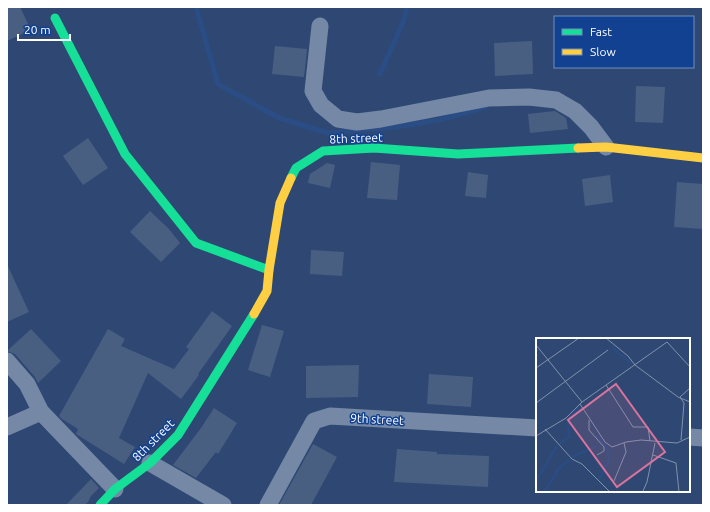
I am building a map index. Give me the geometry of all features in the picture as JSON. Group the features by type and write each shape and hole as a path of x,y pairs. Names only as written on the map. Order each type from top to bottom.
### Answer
{"street":[{"path":"55,18 125,154 196,242 268,270"},
{"path":"320,26 313,91 321,105 338,119 357,122 381,119 490,98 529,97 556,100 575,111 591,127 606,147"},
{"name":"8th street","path":"100,505 115,489 150,463 178,435 253,316 267,291 268,270 280,203 296,168 323,151 374,148 458,154 606,147 703,158"},
{"path":"7,362 27,384 40,412 115,489"},
{"path":"7,427 40,412"},
{"name":"9th street","path":"268,505 314,421 330,416 536,428"},
{"path":"690,437 703,438"},
{"path":"150,463 223,505"}],"building":[{"path":"7,7 20,7 31,30 7,41"},
{"path":"532,41 533,74 495,76 494,43"},
{"path":"275,46 307,49 304,77 272,74"},
{"path":"636,86 665,87 663,123 635,122"},
{"path":"555,111 566,118 568,129 530,133 528,114"},
{"path":"88,138 108,168 83,185 63,156"},
{"path":"371,162 400,165 397,200 367,198"},
{"path":"327,163 335,165 330,188 308,183 310,174"},
{"path":"468,172 488,175 486,198 465,196"},
{"path":"610,175 613,202 585,206 582,179"},
{"path":"677,182 703,184 703,229 674,227"},
{"path":"150,211 169,229 180,243 161,262 130,232"},
{"path":"311,250 344,252 342,276 310,274"},
{"path":"7,264 29,312 7,322"},
{"path":"212,311 232,326 181,399 148,373 119,438 135,447 124,464 76,434 78,429 59,416 108,329 125,339 121,346 174,369 189,349 186,347"},
{"path":"262,325 284,331 270,377 248,370"},
{"path":"31,329 61,361 38,383 35,377 15,354 7,351"},
{"path":"359,365 358,397 306,398 306,366"},
{"path":"429,374 473,377 471,407 427,404"},
{"path":"214,408 237,423 218,454 216,452 196,478 173,465"},
{"path":"313,444 337,457 311,505 279,505"},
{"path":"397,449 437,452 437,454 489,456 488,487 394,482"},
{"path":"91,479 99,488 91,496 88,502 85,505 66,505"}],"waterway":[{"path":"196,7 218,84 279,118 328,133 397,127 439,120 486,107"},
{"path":"380,74 404,20 407,7"}],"traffic: fast":[{"path":"55,18 125,154 196,243 269,270"},
{"path":"291,178 296,168 323,151 374,148 458,154 578,148"},
{"path":"100,505 115,489 150,463 178,435 254,314"}],"traffic: slow":[{"path":"578,148 606,147 703,158"},
{"path":"254,314 267,291 280,203 291,178"}]}
